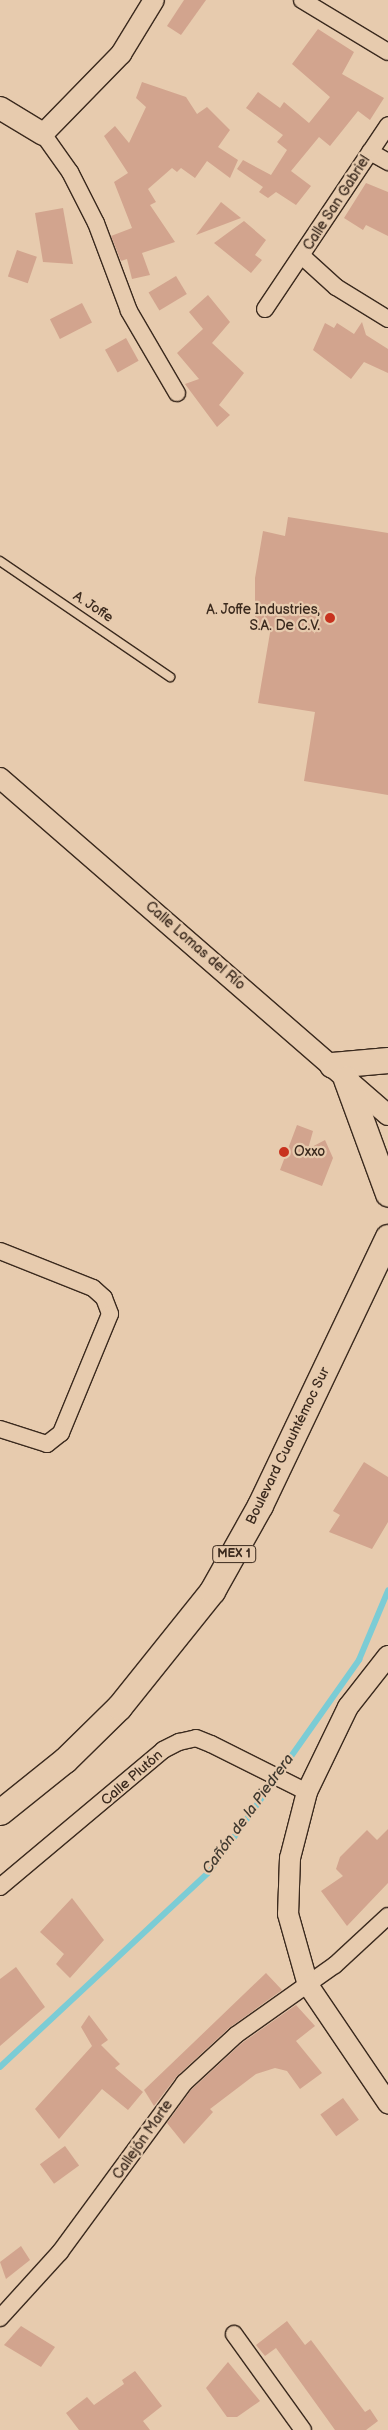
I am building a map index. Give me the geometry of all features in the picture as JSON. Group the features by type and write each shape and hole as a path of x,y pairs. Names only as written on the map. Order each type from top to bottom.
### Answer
{"main road":[{"path":"0,108 43,134"},
{"path":"388,1060 339,1072 388,1194"},
{"name":"Boulevard Cuauhtémoc Sur","path":"0,1812 58,1766 119,1707 212,1591 278,1469 388,1237"}],"street":[{"path":"154,0 121,54 72,110 43,134 70,172 96,223 129,310 177,393"},
{"path":"302,0 388,52"},
{"name":"Calle San Gabriel","path":"265,309 303,257 388,125"},
{"path":"370,152 388,162"},
{"name":"Calle San Gabriel","path":"303,257 336,287 388,319"},
{"name":"Calle Lomas del Río","path":"0,778 388,1115"},
{"path":"0,1251 93,1288 104,1298 110,1314 61,1433 47,1444 0,1429"},
{"path":"388,1656 348,1707 307,1792 290,1858 288,1914 308,1985 388,2103"},
{"name":"Calle Plutón","path":"0,1887 163,1750 179,1742 196,1738 258,1770 307,1792"},
{"name":"Callejón Marte","path":"0,2318 60,2252 184,2083 236,2035 308,1985 388,1916"},
{"path":"234,2334 303,2430"}],"lane":[{"name":"A. Joffe","path":"0,561 170,677"}],"building":[{"path":"184,0 206,0 181,35 167,26"},
{"path":"318,29 354,52 342,74 384,98 370,120 358,111 330,146 319,137 291,171 311,186 296,205 276,192 268,198 259,192 263,187 237,169 243,160 271,175 287,150 277,142 283,135 246,108 258,92 280,108 284,102 309,123 330,97 292,64"},
{"path":"142,82 186,97 197,114 207,107 230,130 218,147 238,160 230,178 207,161 195,178 181,168 177,172 172,168 148,189 156,202 150,205 175,242 142,253 150,275 132,279 127,259 121,261 111,236 132,228 114,182 128,173 104,136 115,126 129,143 146,107 136,98"},
{"path":"366,183 388,192 388,236 366,225 363,230 344,218"},
{"path":"221,202 241,218 196,235"},
{"path":"63,208 73,264 43,262 35,213"},
{"path":"244,221 266,240 255,255 262,260 251,273 214,243"},
{"path":"17,250 37,257 28,283 8,276"},
{"path":"176,276 187,294 159,310 149,292"},
{"path":"208,295 230,322 212,343 244,373 219,405 230,415 217,427 185,384 199,379 177,353 203,329 189,312"},
{"path":"82,303 92,323 60,339 50,319"},
{"path":"362,322 366,335 388,349 388,373 364,362 351,379 313,350 325,323 334,328 337,323 354,334"},
{"path":"126,338 139,361 118,372 105,350"},
{"name":"A. Joffe Industries, S.A. De C.V.","path":"288,517 388,533 388,795 304,781 315,712 258,703 271,627 255,627 255,578 263,531 285,536"},
{"path":"297,1125 313,1131 308,1149 325,1140 333,1158 322,1186 280,1170"},
{"path":"364,1462 388,1477 388,1522 372,1549 329,1532 340,1515 333,1511"},
{"path":"388,1829 388,1883 347,1926 321,1891 343,1876 336,1869 340,1857 367,1830 377,1840"},
{"path":"72,1898 104,1940 70,1978 56,1964 64,1954 40,1932"},
{"path":"16,1967 45,2007 0,2046 0,1979"},
{"path":"266,1973 282,1990 229,2028 177,2076 154,2106 144,2090"},
{"path":"296,2005 315,2026 296,2041 322,2073 300,2089 287,2071 275,2068 256,2074 210,2109 213,2112 184,2144 167,2123 191,2090 242,2043"},
{"path":"89,2015 108,2040 101,2045 120,2064 115,2068 143,2092 128,2110 102,2089 59,2139 35,2109 92,2046 81,2027"},
{"path":"343,2098 359,2120 336,2136 320,2114"},
{"path":"65,2146 79,2165 54,2184 40,2164"},
{"path":"21,2246 30,2260 6,2279 0,2262"},
{"path":"287,2321 305,2345 311,2340 365,2412 370,2409 378,2421 366,2430 335,2430 276,2348 265,2356 256,2345"},
{"path":"21,2326 55,2347 41,2367 4,2345"},
{"path":"228,2362 260,2401 237,2417 227,2417 206,2388"},
{"path":"135,2371 162,2406 143,2421 150,2430 79,2430 66,2413 87,2397 94,2405 124,2384 122,2380"}],"waterway":[{"name":"Cañón de la Piedrera","path":"0,2067 211,1870 359,1660 388,1591"}],"place":[{"name":"A. Joffe Industries, S.A. De C.V.","path":"330,618"},
{"name":"Oxxo","path":"284,1152"}]}
